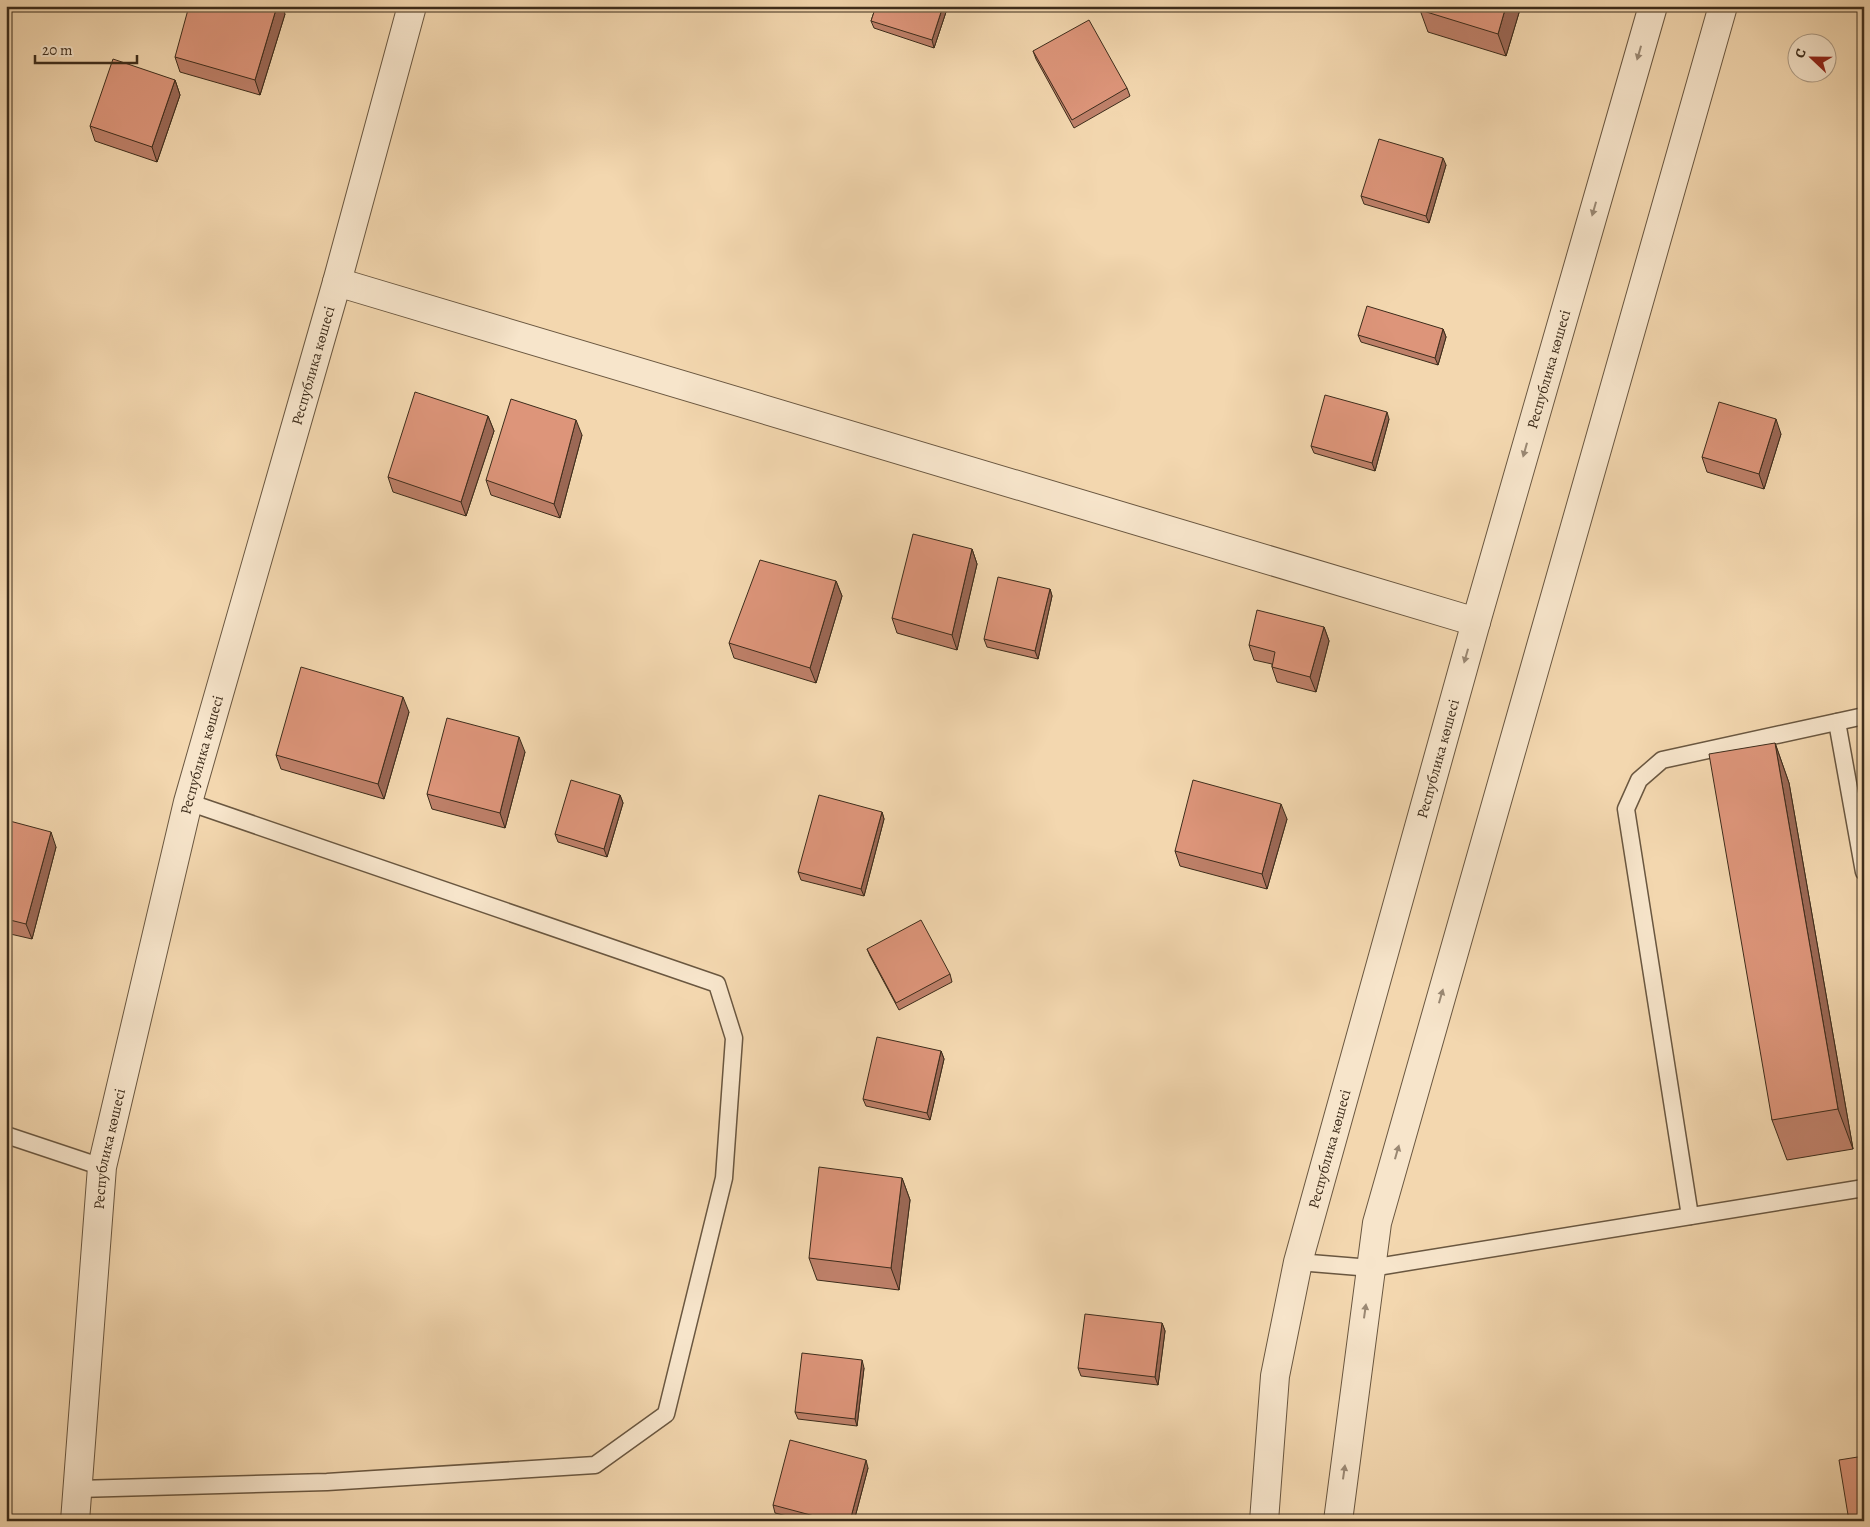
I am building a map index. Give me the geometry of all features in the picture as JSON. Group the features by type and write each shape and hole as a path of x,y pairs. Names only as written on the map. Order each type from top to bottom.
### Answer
{"street":[{"name":"Республика көшесі","path":"75,1521 102,1167 188,802 337,282 412,6"},
{"name":"Республика көшесі","path":"1264,1521 1274,1376 1298,1262 1476,622 1653,6"},
{"path":"1338,1521 1377,1223 1723,6"},
{"path":"337,282 1476,622"}],"lane":[{"path":"1690,1216 1626,809 1639,780 1662,760 1864,716"},
{"path":"1836,722 1864,872"},
{"path":"78,1488 327,1482 595,1465 666,1414 724,1178 734,1038 717,984 188,802"},
{"path":"6,1135 102,1167"},
{"path":"1298,1262 1371,1268 1864,1188"}],"building":[{"path":"189,6 277,6 255,80 175,57"},
{"path":"876,6 943,6 932,40 871,21"},
{"path":"1421,6 1506,6 1498,34 1420,10"},
{"path":"1089,20 1127,88 1072,120 1033,51"},
{"path":"113,59 175,80 152,147 90,126"},
{"path":"1379,139 1443,158 1426,216 1361,196"},
{"path":"1367,306 1443,329 1435,358 1358,335"},
{"path":"415,392 488,416 461,502 388,477"},
{"path":"1325,395 1387,412 1372,463 1311,446"},
{"path":"511,399 576,420 554,504 486,480"},
{"path":"1719,402 1776,419 1759,474 1702,457"},
{"path":"913,534 972,549 952,635 892,618"},
{"path":"760,560 836,581 810,668 729,643"},
{"path":"998,577 1050,589 1035,651 984,639"},
{"path":"1257,610 1324,627 1310,677 1272,667 1275,652 1249,645"},
{"path":"301,667 403,697 378,784 276,755"},
{"path":"447,718 519,737 500,813 427,794"},
{"path":"1775,743 1838,1109 1772,1120 1709,754"},
{"path":"571,780 620,795 604,849 555,834"},
{"path":"1193,780 1281,804 1262,874 1175,851"},
{"path":"819,795 882,812 861,889 798,872"},
{"path":"6,820 51,832 26,924 6,919"},
{"path":"921,920 950,974 896,1003 867,949"},
{"path":"877,1037 941,1051 927,1113 863,1099"},
{"path":"819,1167 902,1178 891,1268 809,1258"},
{"path":"1085,1314 1162,1323 1155,1377 1078,1368"},
{"path":"802,1353 862,1360 855,1419 795,1412"},
{"path":"790,1440 866,1460 850,1521 833,1521 773,1505"},
{"path":"1864,1456 1864,1521 1849,1521 1839,1460"}]}
